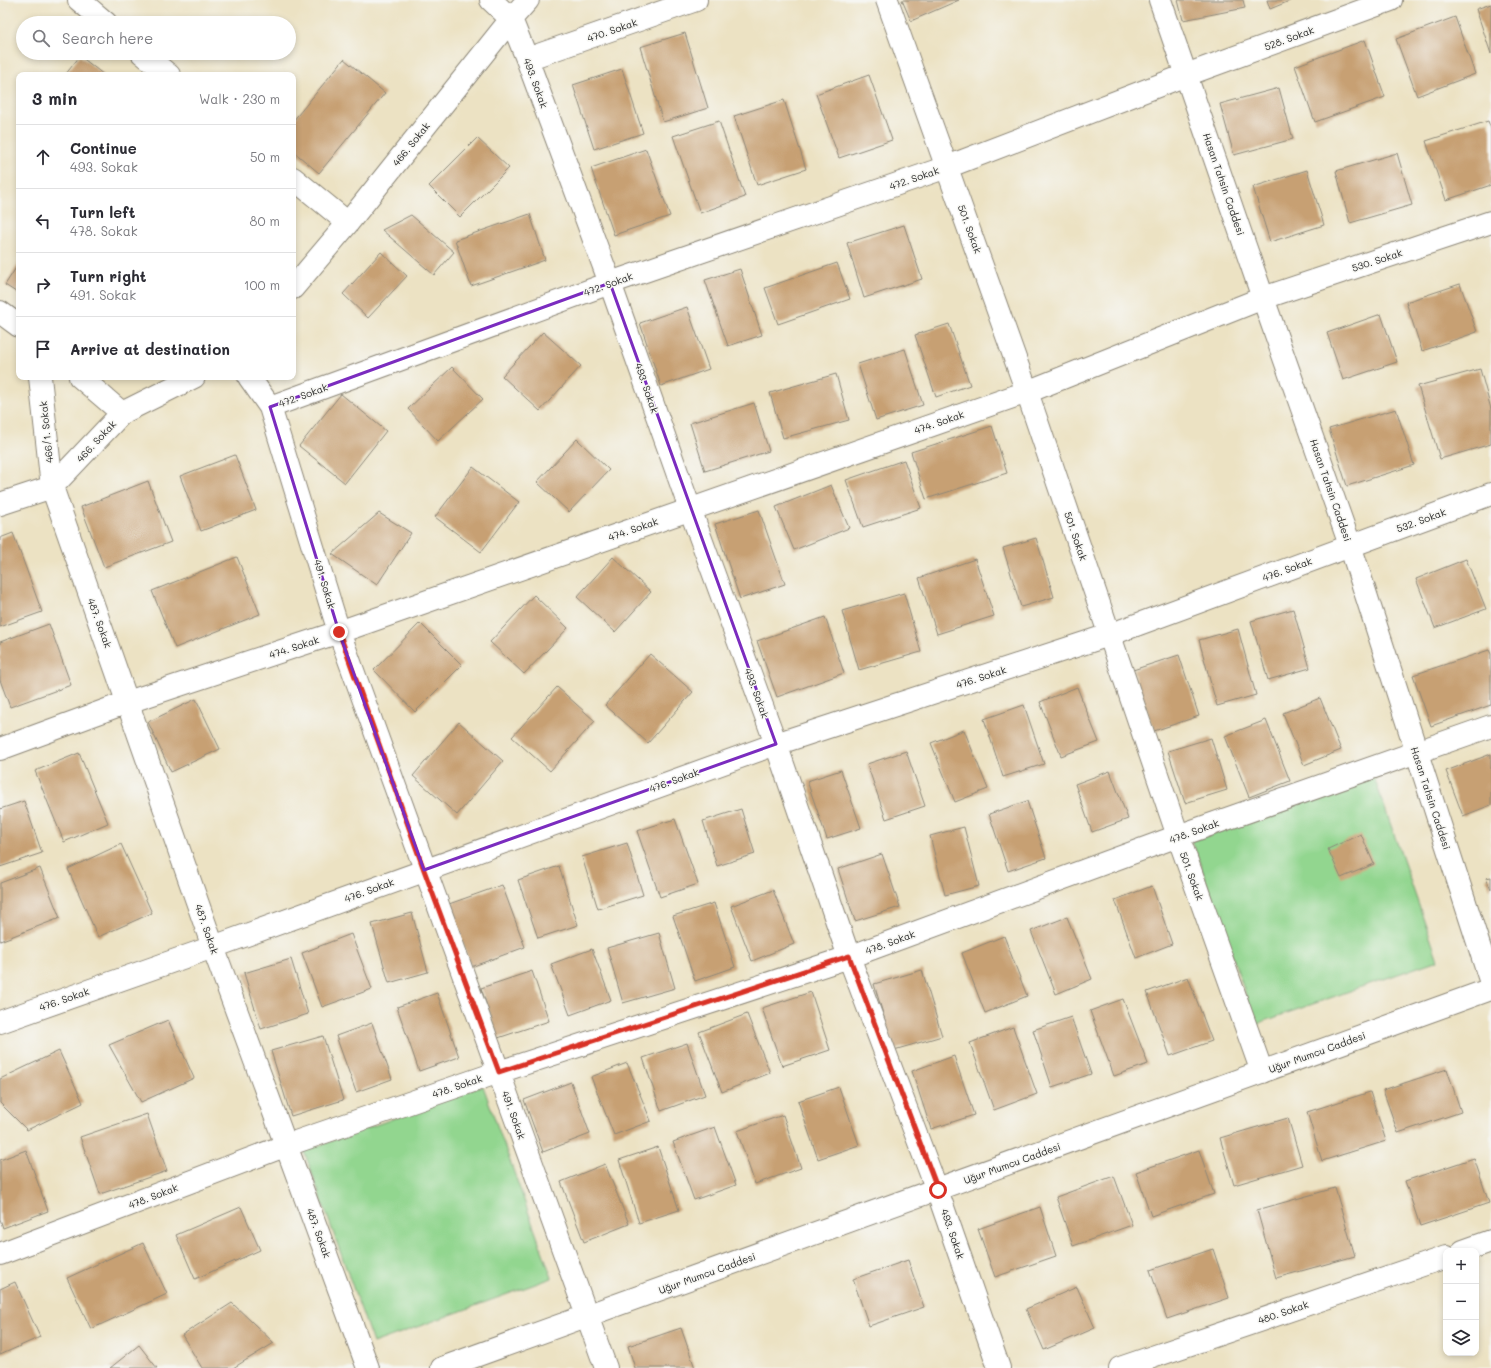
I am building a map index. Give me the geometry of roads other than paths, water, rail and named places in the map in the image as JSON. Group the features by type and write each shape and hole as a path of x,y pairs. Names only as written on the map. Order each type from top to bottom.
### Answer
{"street":[{"path":"78,0 97,16"},
{"path":"490,0 511,19"},
{"name":"466. Sokak","path":"296,284 348,223 511,19 528,0"},
{"name":"470. Sokak","path":"528,59 696,0"},
{"name":"501. Sokak","path":"886,0 1027,392 1178,836 1262,1072"},
{"name":"Hasan Tahsin Caddesi","path":"1160,0 1350,545 1491,983"},
{"name":"528. Sokak","path":"947,167 1186,75 1391,0"},
{"name":"493. Sokak","path":"511,19 528,59 610,283 690,509 776,744 849,956 938,1190 999,1368"},
{"path":"151,60 165,72"},
{"name":"472. Sokak","path":"270,407 610,283 947,167"},
{"path":"296,180 348,223"},
{"name":"530. Sokak","path":"1263,298 1491,222"},
{"name":"474. Sokak","path":"0,749 128,702 339,632 1027,392 1263,298"},
{"path":"0,312 16,324"},
{"name":"466/1. Sokak","path":"40,380 52,487"},
{"path":"84,380 122,413"},
{"name":"466. Sokak","path":"0,504 52,487 122,413 188,380"},
{"name":"491. Sokak","path":"251,380 270,407 339,632 424,870 606,1368"},
{"name":"487. Sokak","path":"52,487 214,947 368,1368"},
{"name":"532. Sokak","path":"1350,545 1491,494"},
{"name":"476. Sokak","path":"0,1022 214,947 776,744 1109,635 1350,545"},
{"name":"478. Sokak","path":"0,1254 287,1145 499,1072 849,956 1178,836 1491,726"},
{"name":"Uğur Mumcu Caddesi","path":"442,1368 1491,989"},
{"path":"1471,1248 1491,1241"},
{"name":"480. Sokak","path":"1120,1368 1443,1258"}]}
